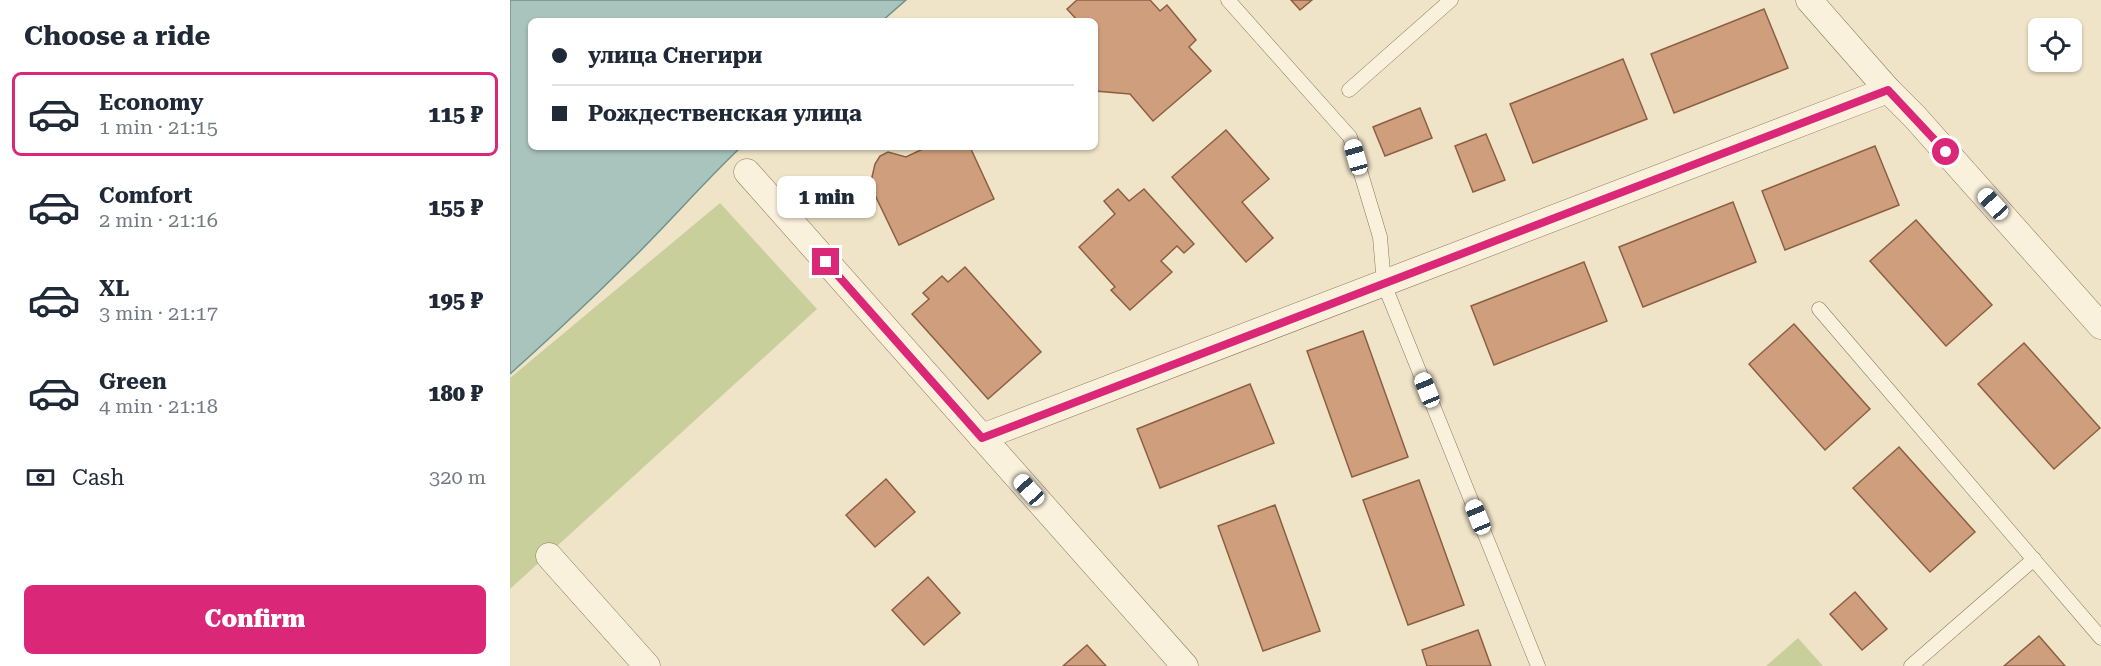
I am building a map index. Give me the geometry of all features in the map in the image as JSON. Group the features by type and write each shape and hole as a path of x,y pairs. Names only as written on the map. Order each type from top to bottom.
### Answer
{"street":[{"path":"1809,0 2101,326"},
{"path":"982,438 1888,90"},
{"path":"747,172 1185,666"},
{"path":"549,556 647,666"}],"lane":[{"path":"1228,0 1350,137 1380,237 1384,284 1538,666"},
{"path":"1349,90 1451,0"},
{"path":"1819,309 2101,638"},
{"path":"1911,666 2034,559"}],"green space":[{"path":"720,203 817,309 510,589 510,378"},
{"path":"1798,638 1823,666 1766,666"}],"water":[{"path":"510,0 906,0 885,18 528,18 528,150 738,150 615,276 510,374"}],"building":[{"path":"1077,0 1150,0 1160,11 1167,5 1196,40 1189,47 1211,71 1153,121 1130,94 1098,91 1098,18 1075,18 1067,9"},
{"path":"1291,0 1312,0 1300,10"},
{"path":"1764,9 1788,68 1674,113 1651,54"},
{"path":"1623,59 1647,119 1533,163 1510,104"},
{"path":"1420,108 1432,138 1385,156 1373,127"},
{"path":"1226,130 1269,179 1242,202 1273,238 1246,262 1172,177"},
{"path":"1486,134 1505,180 1473,192 1455,146"},
{"path":"1875,146 1899,205 1785,250 1762,191"},
{"path":"921,150 971,150 994,199 899,245 874,193 872,177 875,164 880,156 888,152 906,157"},
{"path":"1118,189 1129,201 1144,189 1194,244 1184,253 1177,246 1161,261 1172,272 1130,310 1111,290 1115,287 1079,247 1115,214 1104,201"},
{"path":"1733,202 1756,262 1643,307 1619,247"},
{"path":"1916,220 1992,305 1946,346 1870,261"},
{"path":"1584,262 1607,321 1494,365 1471,306"},
{"path":"965,267 1041,352 988,399 912,314 929,299 923,293 942,276 948,282"},
{"path":"1794,324 1870,409 1825,450 1749,364"},
{"path":"1363,331 1408,457 1352,477 1307,351"},
{"path":"2024,343 2100,428 2054,469 1978,384"},
{"path":"1250,384 1274,443 1160,488 1137,429"},
{"path":"1899,447 1975,532 1930,572 1853,488"},
{"path":"886,479 915,512 875,547 846,515"},
{"path":"1419,480 1464,605 1408,625 1363,500"},
{"path":"1275,505 1320,631 1263,651 1218,526"},
{"path":"928,577 960,613 924,645 892,610"},
{"path":"1855,592 1887,629 1862,650 1830,614"},
{"path":"1478,630 1491,666 1427,666 1422,650"},
{"path":"2039,636 2065,666 2004,666"},
{"path":"1087,645 1106,666 1063,666"}],"route":[{"path":"826,262 982,438 1888,90 1916,117 1946,152"}]}
